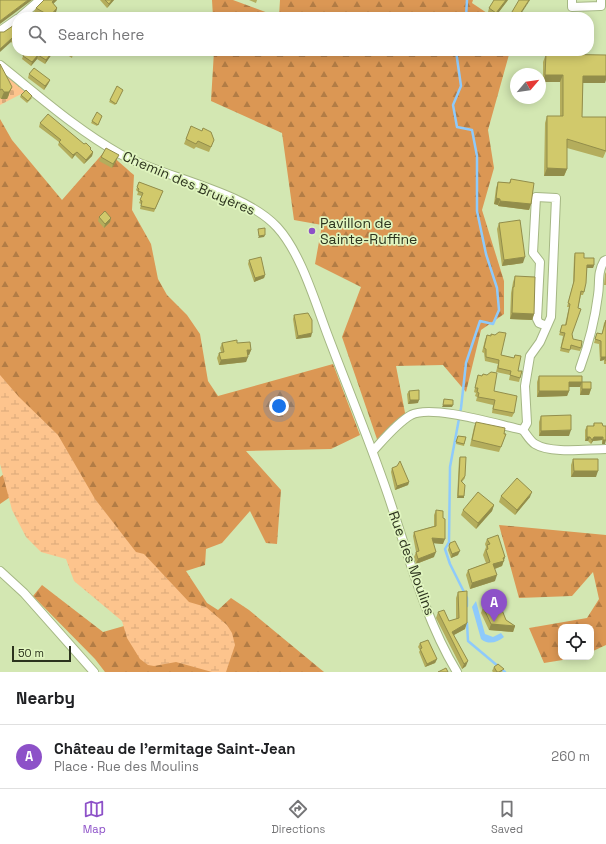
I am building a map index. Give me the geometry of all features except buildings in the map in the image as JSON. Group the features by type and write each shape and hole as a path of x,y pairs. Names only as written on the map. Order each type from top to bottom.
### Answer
{"street":[{"path":"572,0 572,7 601,6 601,0"},
{"path":"25,12 35,1"},
{"path":"0,31 12,24"},
{"name":"Chemin des Bruyères","path":"0,65 75,124 120,154 142,165 232,199 259,212 277,226 290,243 296,255 373,451"},
{"path":"523,430 527,423 525,386 530,356 540,342 551,317 556,198 536,197 533,253 540,262 537,319 539,323 547,326"},
{"path":"580,368 585,356 598,294 600,269 606,260"},
{"path":"373,451 403,420 412,414 421,412 454,414 523,430 534,443 541,447 555,449 606,449"},
{"name":"Rue des Moulins","path":"373,451 418,584 437,631 457,672"},
{"path":"0,572 24,593 94,672"}],"green space":[{"path":"212,0 233,0 265,12 213,12"},
{"path":"280,0 473,0 472,3 486,12 279,12"},
{"path":"214,56 509,56 488,130 494,168 482,210 504,281 504,314 481,330 466,392 443,365 396,366 406,418 379,445 342,337 361,287 315,264 322,225 294,220 282,133 211,101"},
{"path":"0,69 25,92 0,105"},
{"path":"0,119 12,140 62,200 105,151 134,175 132,210 151,244 158,279 167,295 187,315 200,334 208,381 218,396 333,364 360,435 331,449 246,451 281,490 277,544 266,543 250,511 222,543 206,549 205,565 186,571 207,603 218,610 231,598 249,610 324,672 105,672 95,659 33,596 42,585 103,632 145,620 16,493 0,504 0,477 28,456 0,414"},
{"path":"0,375 19,397 58,435 95,499 136,552 144,554 189,602 206,607 227,625 232,633 235,645 226,672 212,672 176,662 154,666 148,665 140,659 127,638 122,621 74,581 66,559 41,552 26,537 12,510 0,464"},
{"path":"499,525 606,535 606,645 594,651 594,624 558,624 558,660 562,660 544,663 529,628 587,618 599,599 593,572 572,596 519,598"}],"water":[{"path":"476,601 485,634 493,637 501,633 504,637 490,643 481,639 472,607"}],"waterway":[{"path":"466,12 467,0"},
{"path":"457,56 461,86 453,105 457,127 472,130 477,156 477,211 486,254 497,288 499,310 493,324 480,321 466,363 461,408 450,467 449,542 445,549 450,564 467,598 467,606"},
{"path":"467,623 468,641 505,672"}],"place":[{"name":"Pavillon de Sainte-Ruffine","path":"312,231"},
{"name":"Château de l'ermitage Saint-Jean","path":"494,622"}]}
